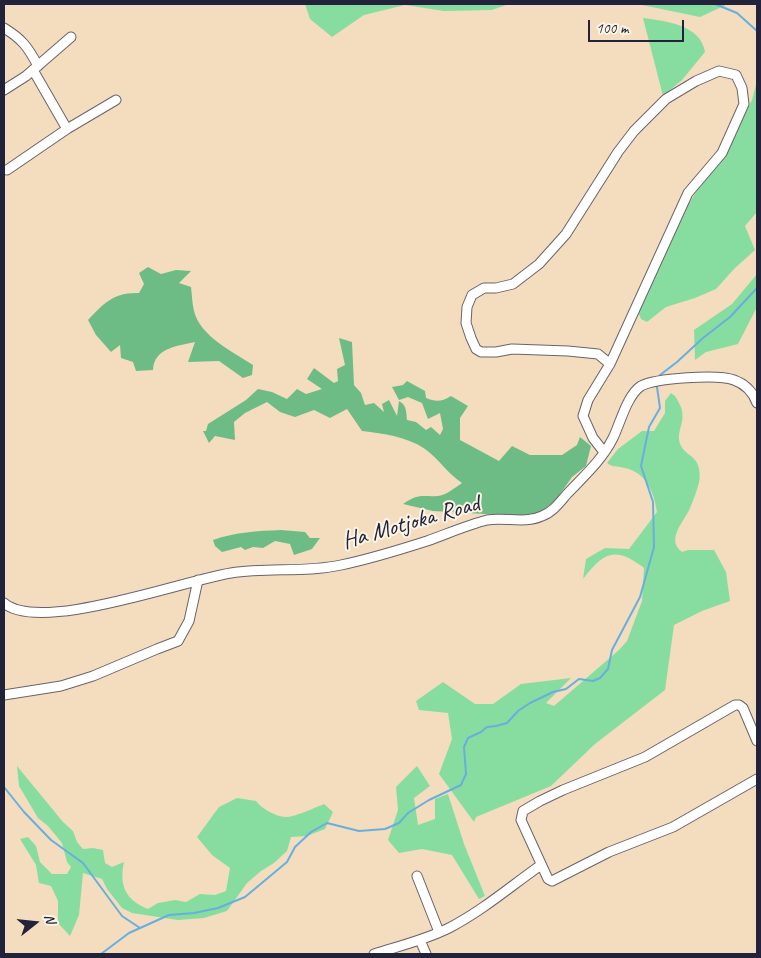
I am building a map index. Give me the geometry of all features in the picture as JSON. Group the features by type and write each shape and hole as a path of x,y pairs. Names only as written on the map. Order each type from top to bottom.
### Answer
{"street":[{"path":"4,28 17,36 27,46 67,129"},
{"path":"4,90 36,68 71,37"},
{"path":"604,452 593,438 583,416 588,400 610,364 688,194 722,154 744,104 742,88 736,75 720,71 696,80 666,98 638,125 566,234 539,264 513,284 496,288 484,288 472,295 467,308 466,322 476,348 481,352 512,350 568,351 598,354 610,364"},
{"path":"7,170 67,129 116,100"},
{"name":"Ha Motjoka Road","path":"4,603 8,607 18,610 39,613 88,607 129,599 224,574 250,571 299,570 340,565 426,541 472,524 490,520 526,520 542,516 556,507 592,468 614,438 619,423 633,396 641,387 659,381 683,378 732,379 750,391 757,403"},
{"path":"4,695 61,686 93,676 157,648 178,642 189,621 198,580"},
{"path":"757,741 743,708 735,705 645,757 563,790 528,807 523,811 521,820 548,879 552,881 609,852 673,827 757,779"},
{"path":"374,954 439,932 481,908 541,865"},
{"path":"418,876 439,932"},
{"path":"420,940 426,954"}],"green space":[{"path":"305,4 509,4 492,10 444,11 405,5 364,15 332,37 310,19"},
{"path":"637,4 728,4 700,17"},
{"path":"643,18 672,23 690,30 702,43 705,52 682,80 663,96"},
{"path":"757,81 757,212 745,226 755,250 716,289 666,307 647,322 641,319 638,312 681,216 698,189 721,162 752,100"},
{"path":"148,267 161,274 176,270 191,271 179,283 191,287 193,308 197,320 210,336 253,365 252,375 243,378 219,361 188,362 195,342 168,349 162,353 157,357 153,370 136,371 133,362 121,358 120,345 111,352 96,335 88,320 110,300 123,294 139,293 144,284 139,273"},
{"path":"757,274 757,307 738,344 706,352 695,360 694,330 732,304"},
{"path":"339,338 352,342 354,385 361,393 365,405 374,403 384,412 382,404 389,400 397,416 399,401 405,407 407,420 416,422 426,430 431,427 440,435 443,429 440,413 428,419 422,403 408,397 399,400 392,387 403,385 407,381 425,391 426,398 439,401 451,396 468,406 460,418 460,440 499,461 512,446 530,455 562,455 577,445 580,437 591,446 586,466 572,477 556,500 539,513 520,516 433,511 403,504 417,497 444,495 462,483 430,453 418,445 395,436 362,431 347,409 330,418 314,410 295,417 280,412 267,402 245,413 234,422 235,440 215,436 209,443 203,431 206,431 208,424 246,400 258,389 272,392 287,399 297,389 306,394 322,389 307,379 314,368 334,383 338,381 337,369 345,365"},
{"path":"671,393 680,405 683,416 679,441 684,450 697,462 700,476 688,513 678,530 675,541 677,547 682,552 688,550 714,550 726,572 730,601 702,611 674,625 665,690 595,744 551,786 476,817 474,822 439,774 452,739 448,713 419,710 416,701 443,682 475,704 493,704 521,684 571,678 546,703 554,706 627,641 642,601 644,568 625,557 610,555 597,563 583,579 586,559 605,548 629,549 657,512 651,491 639,474 607,463 618,449 642,431 654,431 665,413 665,401"},
{"path":"281,530 305,532 310,538 320,538 312,549 294,555 290,544 275,541 263,548 253,547 245,550 241,547 222,552 215,546 213,540 255,531"},
{"path":"17,766 63,822 73,831 77,842 83,849 103,850 105,863 112,867 124,862 122,878 125,891 134,901 148,909 158,903 175,900 186,902 200,894 215,895 226,891 230,868 212,855 197,837 219,807 237,798 256,801 270,812 283,817 306,812 324,804 333,812 325,829 307,836 291,837 287,851 247,883 227,911 204,918 178,920 132,913 122,908 107,889 102,879 83,873 79,915 70,936 58,923 58,901 51,886 39,883 36,865 20,839 28,837 36,846 40,862 52,874 67,874 71,867 67,862 62,843 48,826 38,818 19,786"},
{"path":"417,766 430,786 414,798 418,825 435,819 435,799 448,794 464,844 485,896 479,899 452,855 422,849 399,853 388,840 398,810 396,787"}],"waterway":[{"path":"715,4 737,13 757,31"},
{"path":"660,375 730,317 757,288"},
{"path":"101,954 129,933 169,915 194,913 218,908 245,897 287,862 295,847 311,832 327,823 359,831 385,829 399,823 408,813 429,800 461,785 466,774 464,747 468,738 487,727 507,723 518,711 530,703 553,692 566,689 579,679 593,681 600,678 608,669 612,650 640,597 654,547 653,502 641,466 649,427 660,408 657,387"},
{"path":"4,787 24,812 51,840 83,863 122,916 140,928"}]}
